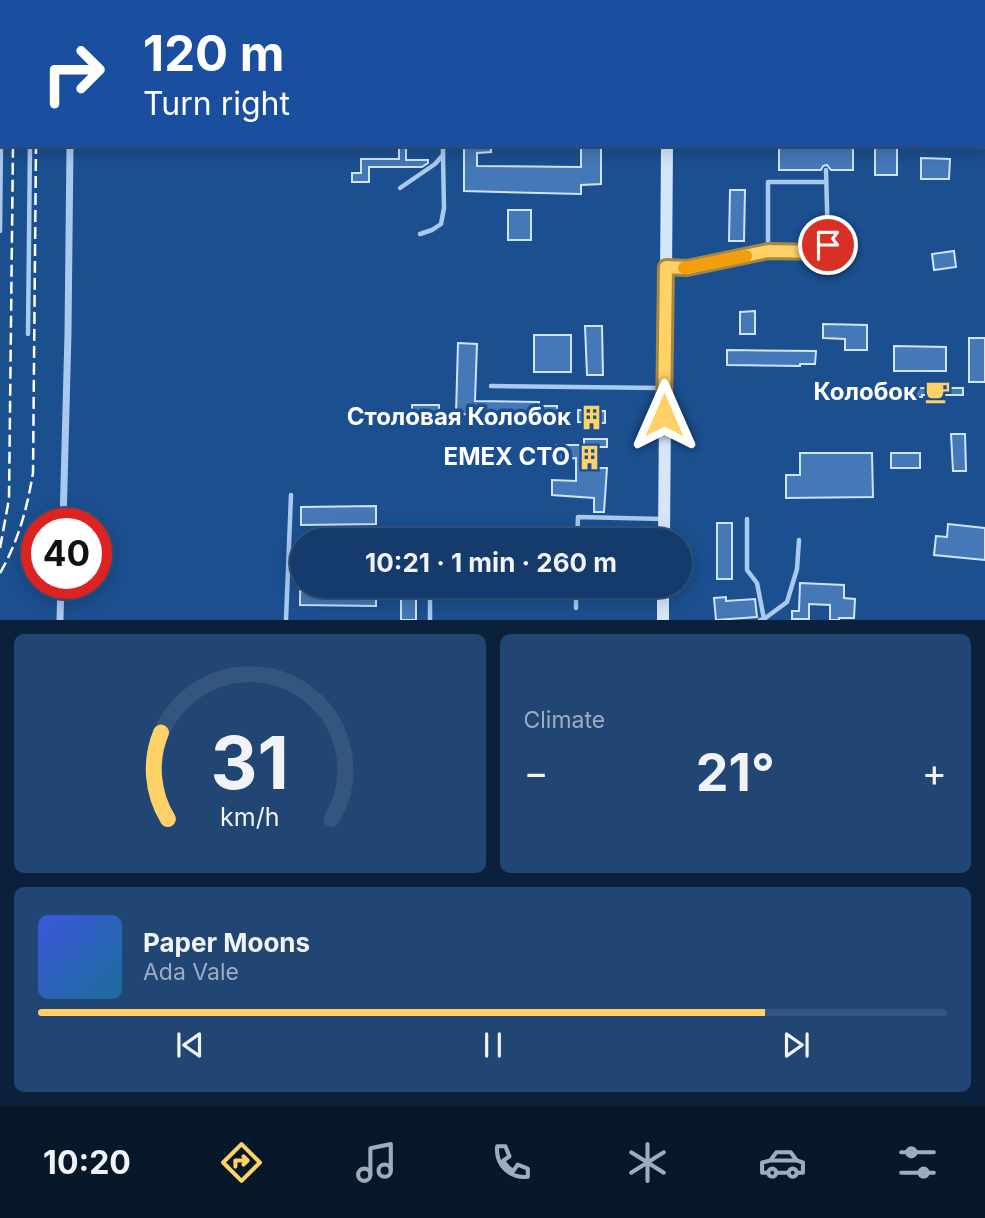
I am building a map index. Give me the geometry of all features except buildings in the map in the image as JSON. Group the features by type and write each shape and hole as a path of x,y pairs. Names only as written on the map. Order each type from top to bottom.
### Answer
{"street":[{"path":"63,508 70,147"},
{"path":"664,528 667,147"},
{"path":"663,598 663,620"},
{"path":"60,620 61,599"}],"lane":[{"path":"0,231 1,147"},
{"path":"28,334 30,147"},
{"path":"420,234 441,223 443,147"},
{"path":"400,188 435,164 443,155"},
{"path":"666,267 687,268 768,251 820,252 828,245 826,170"},
{"path":"768,251 768,182 826,182"},
{"path":"491,386 664,388"},
{"path":"286,620 291,495"},
{"path":"578,528 578,517 664,519"},
{"path":"747,519 747,570 757,583 762,619 787,602 797,569 799,540"},
{"path":"430,598 430,620"},
{"path":"576,598 576,608"}],"railway":[{"path":"0,548 9,499 13,147"},
{"path":"0,573 21,525 33,473 36,147"}],"slow traffic":[{"path":"684,268 746,256"}],"place":[{"name":"Колобок","path":"937,392"},
{"name":"Столовая Колобок","path":"591,417"},
{"name":"EMEX СТО","path":"590,457"}],"route":[{"path":"664,415 666,267 687,268 768,251 820,252 828,245"}]}
